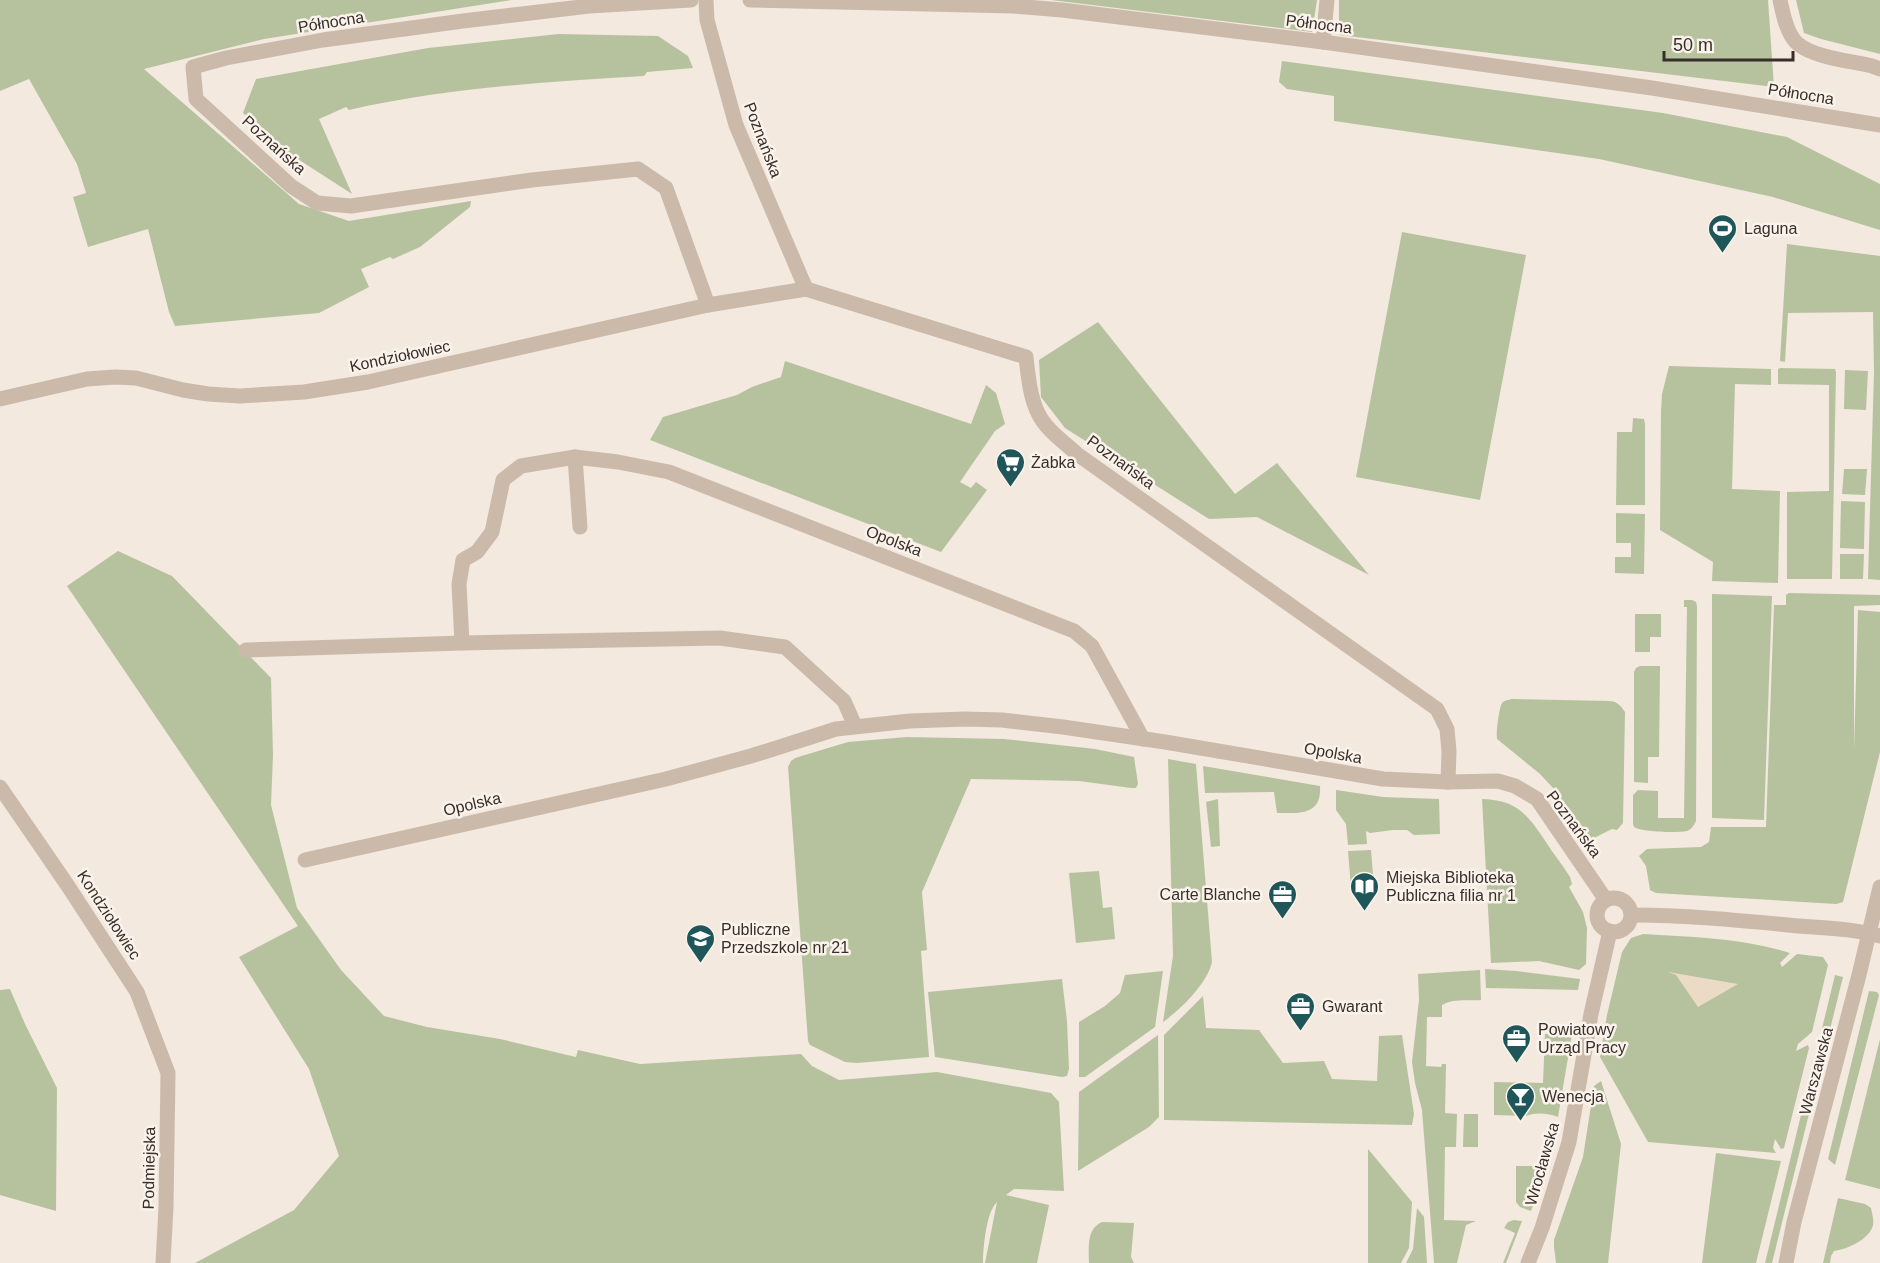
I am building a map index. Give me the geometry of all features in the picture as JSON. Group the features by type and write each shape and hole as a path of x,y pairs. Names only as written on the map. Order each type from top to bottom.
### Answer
{"street":[{"name":"Północna","path":"193,67 226,58 323,40 463,21 589,6 691,0"},
{"name":"Poznańska","path":"706,0 707,20 736,125 806,289 1026,357 1029,382 1038,413 1054,434 1087,460 1437,709 1447,729 1448,782 1498,781 1515,786 1537,799 1606,900"},
{"name":"Północna","path":"750,0 1013,6 1062,10 1323,42 1652,88 1880,125"},
{"path":"1323,42 1327,0"},
{"path":"1780,0 1783,14 1798,44 1815,53 1880,69"},
{"name":"Poznańska","path":"193,67 196,99 291,186 317,203 351,206 532,180 638,169 666,188 708,304"},
{"path":"1858,122 1880,134"},
{"name":"Kondziołowiec","path":"0,399 87,379 115,377 136,378 208,394 271,395 304,392 368,382 708,304 806,289"},
{"path":"575,457 580,526"},
{"name":"Opolska","path":"462,643 459,584 463,560 477,552 492,532 503,480 521,466 575,457 618,462 669,472 1074,630 1092,646 1143,739"},
{"path":"246,650 720,638 784,647 844,701 855,726"},
{"name":"Opolska","path":"305,860 666,779 751,756 836,729 910,721 1002,720 1143,739 1383,779 1448,782"},
{"name":"Kondziołowiec","path":"0,787 137,992 168,1073"},
{"name":"Warszawska","path":"1786,1263 1794,1222 1875,935 1880,887"},
{"path":"1616,898 1624,900 1630,906 1632,915 1630,923 1624,929 1610,932 1600,924 1597,915 1600,905 1606,900 1616,898"},
{"path":"1632,915 1744,921 1875,935"},
{"name":"Wrocławska","path":"1528,1263 1569,1142 1591,1014 1610,932"},
{"name":"Podmiejska","path":"164,1263 168,1073"}],"green space":[{"path":"0,0 511,0 264,39 144,69 299,204 349,221 471,201 470,207 420,247 393,259 390,257 361,269 369,287 319,313 175,326 169,312 148,229 88,247 73,197 86,193 77,164 29,79 0,91"},
{"path":"1051,0 1317,0 1312,32"},
{"path":"1339,0 1768,0 1774,87 1339,35"},
{"path":"1796,0 1880,0 1880,54 1804,33"},
{"path":"558,34 658,36 688,56 693,68 647,72 644,76 459,91 349,110 346,107 319,119 352,194 287,152 243,113 256,79 428,48"},
{"path":"1282,61 1663,113 1787,137 1880,184 1880,230 1773,197 1599,159 1334,121 1334,96 1287,89 1279,82"},
{"path":"1402,232 1526,255 1480,500 1356,477"},
{"path":"1787,244 1880,256 1880,580 1868,579 1874,372 1873,312 1788,313 1785,362 1780,361"},
{"path":"1098,322 1235,494 1277,463 1369,575 1257,517 1209,519 1065,428 1041,397 1039,360"},
{"path":"785,361 971,424 986,385 996,393 1005,424 995,431 960,482 971,488 976,482 987,490 941,552 650,440 663,417 737,395 781,377"},
{"path":"1669,366 1771,369 1771,385 1735,384 1732,489 1780,491 1778,583 1712,581 1713,562 1660,530 1661,411 1662,394"},
{"path":"1778,369 1835,369 1836,372 1832,579 1787,579 1787,492 1829,491 1829,385 1778,384"},
{"path":"1845,370 1868,371 1866,410 1844,409"},
{"path":"1633,418 1644,419 1645,424 1645,505 1616,505 1617,432 1632,432"},
{"path":"1844,469 1867,469 1865,495 1842,494"},
{"path":"1841,501 1865,502 1864,549 1840,548"},
{"path":"1616,513 1645,514 1644,574 1615,573 1615,557 1631,557 1631,543 1616,543"},
{"path":"118,551 172,576 271,678 273,755 271,805 297,908 341,970 384,1016 576,1057 578,1050 640,1064 801,1054 812,1066 839,1080 937,1072 1051,1093 1059,1102 1064,1191 1014,1189 1006,1195 1049,1205 1037,1263 985,1263 997,1202 988,1222 983,1263 195,1263 294,1210 339,1156 309,1069 239,957 298,926 67,586"},
{"path":"1840,554 1864,554 1863,579 1840,579"},
{"path":"1789,593 1880,595 1880,605 1854,606 1854,750 1858,610 1880,612 1880,752 1843,902 1836,904 1656,893 1650,890 1646,866 1639,856 1647,849 1701,847 1709,842 1711,827 1766,827 1774,605 1786,605 1786,595"},
{"path":"1712,594 1772,596 1764,820 1712,818"},
{"path":"1684,600 1692,600 1697,606 1696,821 1687,831 1638,829 1633,824 1633,795 1638,790 1658,791 1658,818 1684,818 1687,607 1684,607"},
{"path":"1635,614 1661,614 1661,637 1650,637 1650,652 1635,652"},
{"path":"1640,666 1660,666 1659,757 1648,757 1648,783 1634,782 1634,672"},
{"path":"1512,699 1612,701 1622,707 1625,712 1623,823 1617,830 1612,829 1588,841 1553,788 1540,774 1497,739 1502,703"},
{"path":"907,737 1004,739 1095,749 1134,757 1138,784 1136,788 1131,788 1079,781 971,779 922,892 927,950 921,951 929,1057 845,1062 810,1045 808,1041 788,767 795,758 848,742"},
{"path":"1168,759 1196,764 1212,962 1199,987 1178,1010 1163,1022 1173,956"},
{"path":"1203,766 1320,786 1320,796 1313,808 1307,811 1277,813 1274,792 1205,793"},
{"path":"1336,790 1383,797 1439,799 1440,834 1414,835 1407,830 1370,833 1366,831 1367,844 1348,845 1346,824 1336,810"},
{"path":"1218,799 1220,846 1211,847 1206,802"},
{"path":"1482,799 1504,802 1527,816 1570,877 1572,884 1569,887 1583,912 1587,928 1586,964 1579,970 1539,961 1491,963"},
{"path":"1371,850 1374,887 1351,888 1348,851"},
{"path":"1099,871 1103,908 1112,907 1115,939 1076,943 1069,873"},
{"path":"1643,934 1717,939 1772,948 1790,953 1780,963 1782,967 1797,954 1823,957 1828,965 1812,1032 1798,1044 1796,1051 1808,1045 1784,1148 1781,1149 1775,1139 1773,1148 1776,1153 1648,1142 1600,1057 1622,952 1631,938"},
{"path":"1485,969 1580,979 1578,990 1486,988"},
{"path":"1480,970 1481,1000 1446,1003 1442,1005 1442,1017 1427,1017 1426,1066 1441,1067 1442,1064 1446,1064 1445,1113 1457,1114 1456,1147 1445,1147 1444,1220 1476,1221 1466,1225 1457,1263 1434,1263 1422,1110 1412,1062 1419,1000 1418,974"},
{"path":"1163,971 1155,1027 1085,1077 1079,1077 1079,1022 1105,1006 1120,993 1125,975"},
{"path":"1835,975 1843,977 1772,1263 1765,1263"},
{"path":"1062,979 1067,1021 1069,1069 1067,1076 935,1057 928,992"},
{"path":"10,989 57,1088 56,1211 0,1195 0,990"},
{"path":"1869,991 1877,992 1879,995 1835,1165 1828,1159"},
{"path":"1203,996 1206,1028 1259,1030 1283,1063 1324,1061 1332,1079 1377,1081 1379,1036 1402,1035 1414,1114 1412,1125 1164,1120 1164,1035"},
{"path":"1566,1025 1573,1028 1558,1117 1542,1114 1494,1115 1494,1082 1543,1083 1545,1034 1557,1034"},
{"path":"1158,1035 1159,1117 1149,1127 1078,1171 1079,1092"},
{"path":"1880,1039 1880,1189 1845,1180"},
{"path":"1601,1081 1621,1144 1608,1263 1556,1263 1554,1240 1583,1157 1594,1086"},
{"path":"1464,1114 1478,1114 1478,1147 1463,1147"},
{"path":"1368,1149 1412,1202 1409,1248 1401,1263 1368,1263"},
{"path":"1716,1153 1781,1161 1756,1263 1702,1263"},
{"path":"1516,1166 1547,1166 1531,1211 1520,1207 1516,1202"},
{"path":"1838,1198 1865,1204 1871,1208 1873,1226 1861,1240 1834,1251 1830,1263 1823,1263"},
{"path":"1417,1208 1424,1217 1427,1263 1406,1263 1413,1249"},
{"path":"1522,1221 1506,1263 1503,1263 1515,1233 1504,1228 1508,1222"},
{"path":"1102,1222 1134,1223 1131,1257 1134,1263 1089,1263 1091,1234 1093,1229"}],"shaded area":[{"path":"1668,972 1738,984 1698,1007 1676,975"}],"place":[{"name":"Laguna","path":"1723,254"},
{"name":"Żabka","path":"1010,488"},
{"name":"Miejska Biblioteka Publiczna filia nr 1","path":"1365,912"},
{"name":"Carte Blanche","path":"1282,920"},
{"name":"Publiczne Przedszkole nr 21","path":"700,964"},
{"name":"Gwarant","path":"1301,1032"},
{"name":"Powiatowy Urząd Pracy","path":"1517,1064"},
{"name":"Wenecja","path":"1521,1122"}]}
